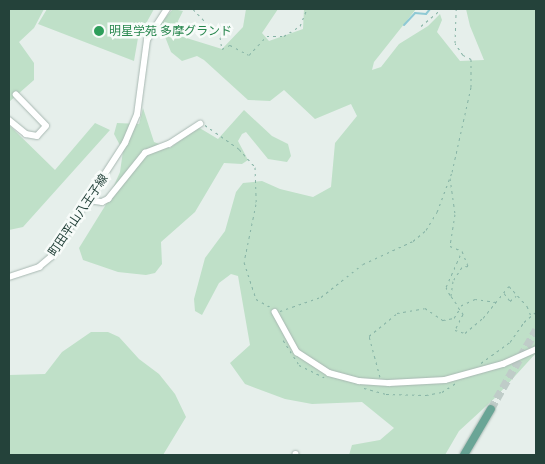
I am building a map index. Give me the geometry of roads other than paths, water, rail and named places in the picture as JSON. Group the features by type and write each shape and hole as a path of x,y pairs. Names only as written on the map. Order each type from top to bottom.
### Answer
{"main road":[{"path":"464,455 491,409"}],"street":[{"name":"町田平山八王子線","path":"9,277 44,264 89,200 131,132 140,102 147,40 167,9"},
{"path":"9,120 26,134 37,136 46,126 16,95"},
{"path":"89,200 102,202 108,199 145,152 169,144 200,124"},
{"path":"275,312 288,340 310,362 341,376 384,383 445,380 503,364 536,349"}],"waterway":[{"path":"404,25 415,13 426,14 430,9"}],"tunnel":[{"path":"491,409 536,330"}],"place":[{"name":"明星学苑 多摩グランド","path":"99,31"}]}
